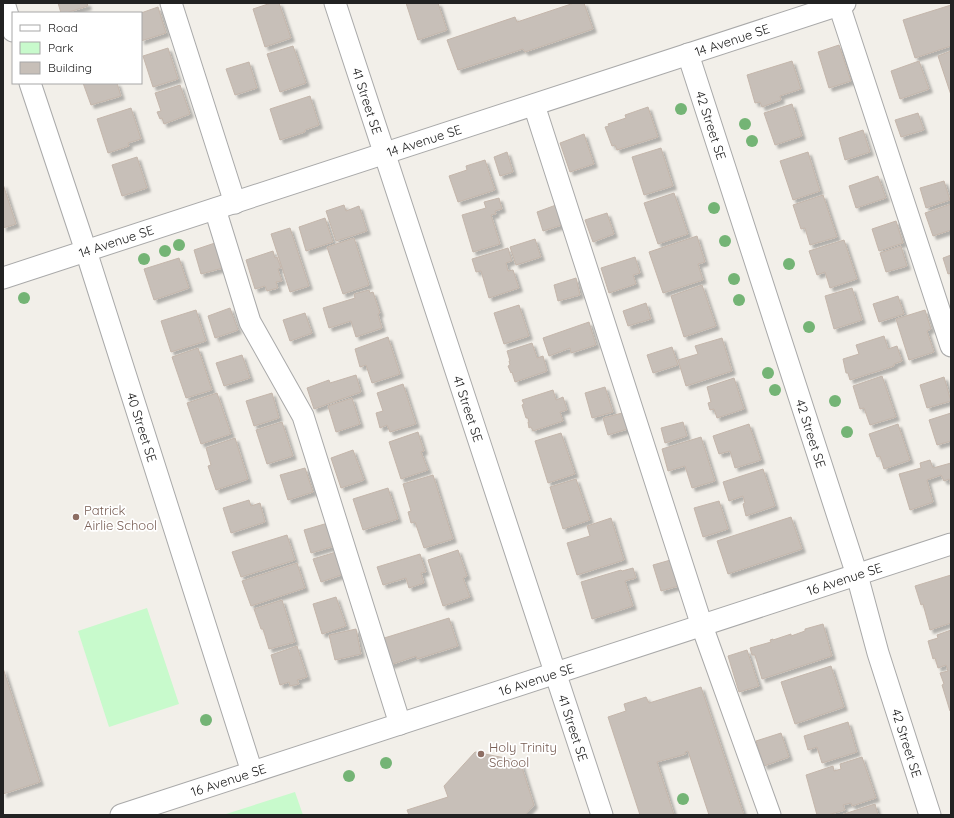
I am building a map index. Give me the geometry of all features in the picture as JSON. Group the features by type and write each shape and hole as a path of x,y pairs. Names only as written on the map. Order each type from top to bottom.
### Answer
{"street":[{"path":"4,3 12,28"},
{"path":"171,3 225,206 250,322 303,416 400,724"},
{"name":"41 Street SE","path":"335,3 602,815"},
{"path":"842,4 951,346"},
{"name":"14 Avenue SE","path":"3,278 842,4"},
{"name":"42 Street SE","path":"688,54 857,575 878,653 930,815"},
{"name":"40 Street SE","path":"30,84 86,251 252,772"},
{"path":"534,105 702,626 770,815"},
{"name":"16 Avenue SE","path":"121,815 951,544"}],"green space":[{"path":"147,608 179,704 109,727 78,631"},
{"path":"295,792 303,815 223,815"}],"building":[{"path":"58,3 87,3 88,6 69,12 61,12"},
{"path":"271,3 279,3 291,38 265,47 253,9"},
{"path":"406,3 438,3 447,30 418,40"},
{"path":"574,3 584,3 593,29 525,52 523,49 458,70 447,40 515,17 517,22"},
{"path":"951,5 951,46 915,58 903,20"},
{"path":"158,7 166,33 142,41 142,13"},
{"path":"839,45 851,81 829,88 818,52"},
{"path":"293,46 306,83 280,92 267,54"},
{"path":"168,48 178,79 153,87 143,56"},
{"path":"951,51 951,95 938,56"},
{"path":"792,61 801,89 780,96 781,100 762,107 760,102 755,103 747,75"},
{"path":"919,61 929,89 900,99 891,71"},
{"path":"249,62 257,88 235,95 226,69"},
{"path":"83,84 117,84 121,96 91,105"},
{"path":"180,85 190,114 164,124 162,118 160,119 157,112 161,111 155,93"},
{"path":"310,96 319,125 305,130 305,132 280,140 270,109"},
{"path":"792,104 802,136 775,145 764,113"},
{"path":"648,107 658,137 617,150 615,145 612,146 605,127 609,126 608,124 626,118 625,115"},
{"path":"131,108 141,139 128,143 129,146 108,153 97,119"},
{"path":"918,113 924,130 901,137 895,120"},
{"path":"863,130 870,152 845,160 839,138"},
{"path":"584,134 594,164 570,172 560,143"},
{"path":"661,148 673,186 644,195 632,157"},
{"path":"507,152 513,172 500,176 494,157"},
{"path":"808,152 820,191 793,200 780,161"},
{"path":"137,157 147,188 122,196 112,165"},
{"path":"485,160 495,190 458,202 449,176 467,170 466,166"},
{"path":"878,176 886,198 856,208 849,186"},
{"path":"944,181 950,200 926,208 920,188"},
{"path":"3,184 16,224 3,228"},
{"path":"674,193 688,234 658,244 644,203"},
{"path":"823,195 837,237 810,245 805,228 801,229 793,205"},
{"path":"499,198 502,209 495,211 496,214 491,215 500,244 473,252 462,215 486,208 484,202"},
{"path":"951,204 951,230 933,236 925,213"},
{"path":"344,205 346,211 359,206 367,231 336,241 326,211"},
{"path":"556,205 562,225 543,231 537,212"},
{"path":"607,213 614,234 593,242 585,220"},
{"path":"325,218 333,242 306,251 299,227"},
{"path":"896,221 903,243 879,251 872,229"},
{"path":"290,228 309,286 290,292 271,234"},
{"path":"697,236 705,262 698,264 703,280 663,293 649,252"},
{"path":"354,238 369,285 343,294 327,247"},
{"path":"535,239 541,257 516,265 510,247"},
{"path":"844,240 857,279 830,288 825,272 817,275 809,251"},
{"path":"215,243 223,268 201,274 194,250"},
{"path":"901,246 907,266 886,272 880,253"},
{"path":"508,248 512,261 506,263 508,271 513,270 519,288 489,298 481,271 476,272 472,259"},
{"path":"273,251 281,268 278,269 282,281 276,282 278,288 267,291 265,286 255,289 246,260"},
{"path":"951,255 951,273 948,274 943,258"},
{"path":"635,257 640,273 633,275 636,284 609,293 601,268"},
{"path":"179,258 189,288 154,300 144,269"},
{"path":"576,278 580,295 558,301 554,285"},
{"path":"702,285 716,326 684,337 671,296"},
{"path":"852,288 862,320 834,329 825,296"},
{"path":"369,290 370,293 373,292 380,313 378,314 382,328 356,337 351,321 329,328 323,308 355,298 354,294"},
{"path":"898,296 904,314 879,322 873,304"},
{"path":"646,303 651,319 628,326 623,311"},
{"path":"519,305 529,336 504,344 494,313"},
{"path":"230,308 238,330 215,338 208,316"},
{"path":"196,310 206,341 171,352 161,321"},
{"path":"925,310 931,329 927,331 934,352 909,360 896,319"},
{"path":"305,313 312,333 290,341 283,320"},
{"path":"589,322 596,345 571,353 570,348 549,356 543,338"},
{"path":"884,336 888,349 897,346 902,361 894,364 894,366 850,380 848,373 846,373 843,359 859,354 856,345"},
{"path":"388,337 400,374 372,383 366,365 360,367 355,349"},
{"path":"722,338 732,371 686,386 678,360 698,354 695,346"},
{"path":"532,343 537,358 543,356 547,371 515,382 512,372 511,373 508,366 510,365 510,361 507,351"},
{"path":"672,347 678,365 653,373 647,355"},
{"path":"198,348 212,390 186,398 172,357"},
{"path":"242,355 250,378 224,386 216,363"},
{"path":"356,375 361,392 314,409 307,388 329,380 330,383"},
{"path":"882,376 896,417 870,425 864,408 860,409 853,386"},
{"path":"944,377 951,401 927,408 920,385"},
{"path":"734,378 744,409 717,418 714,409 710,410 708,403 711,402 707,387"},
{"path":"403,384 416,424 390,432 387,425 380,428 376,413 383,411 377,393"},
{"path":"605,387 613,412 592,418 585,393"},
{"path":"553,390 556,400 563,397 567,410 560,412 563,421 533,431 531,427 529,428 528,418 526,418 522,400"},
{"path":"217,393 231,434 201,444 187,403"},
{"path":"272,393 279,418 254,426 246,401"},
{"path":"352,398 360,424 336,432 328,406"},
{"path":"626,412 631,428 608,435 603,418"},
{"path":"951,413 951,441 937,445 929,420"},
{"path":"282,422 293,456 267,464 256,430"},
{"path":"683,422 687,436 665,443 661,428"},
{"path":"749,424 761,460 735,468 730,451 719,454 713,436"},
{"path":"898,424 910,460 884,469 880,456 877,457 869,434"},
{"path":"418,432 424,451 421,452 428,470 401,479 389,442"},
{"path":"561,433 575,474 548,483 535,441"},
{"path":"701,437 715,481 692,488 685,466 668,471 662,449"},
{"path":"235,438 248,479 216,490 208,466 211,465 206,448"},
{"path":"353,450 364,480 341,488 331,458"},
{"path":"930,460 933,468 951,463 951,484 949,479 944,481 941,475 927,480 933,502 910,510 899,474 921,468 920,463"},
{"path":"305,468 313,492 288,500 280,475"},
{"path":"763,469 775,506 746,516 743,496 729,501 723,482"},
{"path":"433,475 453,539 424,548 415,522 411,523 408,512 411,511 403,484"},
{"path":"576,479 590,520 563,529 550,487"},
{"path":"388,488 398,519 363,530 353,499"},
{"path":"249,500 251,506 260,503 265,522 231,533 223,508"},
{"path":"719,501 728,529 703,537 694,508"},
{"path":"791,517 802,549 728,574 717,541"},
{"path":"611,518 624,560 577,575 567,543 590,536 587,526"},
{"path":"328,523 335,546 311,553 304,530"},
{"path":"287,535 295,560 241,577 232,552"},
{"path":"458,550 467,576 463,578 470,597 443,606 428,560"},
{"path":"336,552 344,574 321,582 313,559"},
{"path":"420,554 426,572 421,573 424,583 409,588 406,578 383,585 377,567"},
{"path":"674,559 682,585 661,591 653,565"},
{"path":"297,563 305,588 251,606 242,581"},
{"path":"633,568 636,578 625,581 633,606 592,619 581,582"},
{"path":"951,575 951,623 930,630 923,604 921,605 915,586"},
{"path":"336,597 346,626 322,634 313,604"},
{"path":"282,600 295,642 269,649 263,629 261,629 254,609"},
{"path":"449,618 458,646 417,659 416,656 390,665 381,639"},
{"path":"823,624 832,656 762,679 755,655 752,655 750,648 771,642 770,640 773,639 791,634 791,636 805,631 805,629"},
{"path":"356,629 361,654 335,660 329,635"},
{"path":"951,630 950,711 940,673 948,671 946,665 938,668 935,658 933,659 928,641 938,638 937,635"},
{"path":"297,646 307,677 297,680 299,684 290,686 289,682 280,685 271,655"},
{"path":"747,650 759,686 739,692 728,656"},
{"path":"831,666 844,707 795,724 781,682"},
{"path":"3,668 40,782 3,794"},
{"path":"701,687 744,815 709,815 688,751 685,752 686,754 657,762 674,815 640,815 608,717 626,711 624,704 646,697 649,703"},
{"path":"848,722 857,752 822,763 817,747 808,750 804,736"},
{"path":"781,733 789,757 764,766 756,741"},
{"path":"475,752 520,761 534,805 525,815 409,815 407,810 448,797 444,786"},
{"path":"862,757 876,798 852,806 851,803 843,805 845,810 828,815 817,815 806,775 833,766 834,771 841,769 840,764"},
{"path":"875,804 878,815 841,815"}],"place":[{"name":"Patrick Airlie School","path":"76,517"},
{"name":"Holy Trinity School","path":"481,754"}]}
